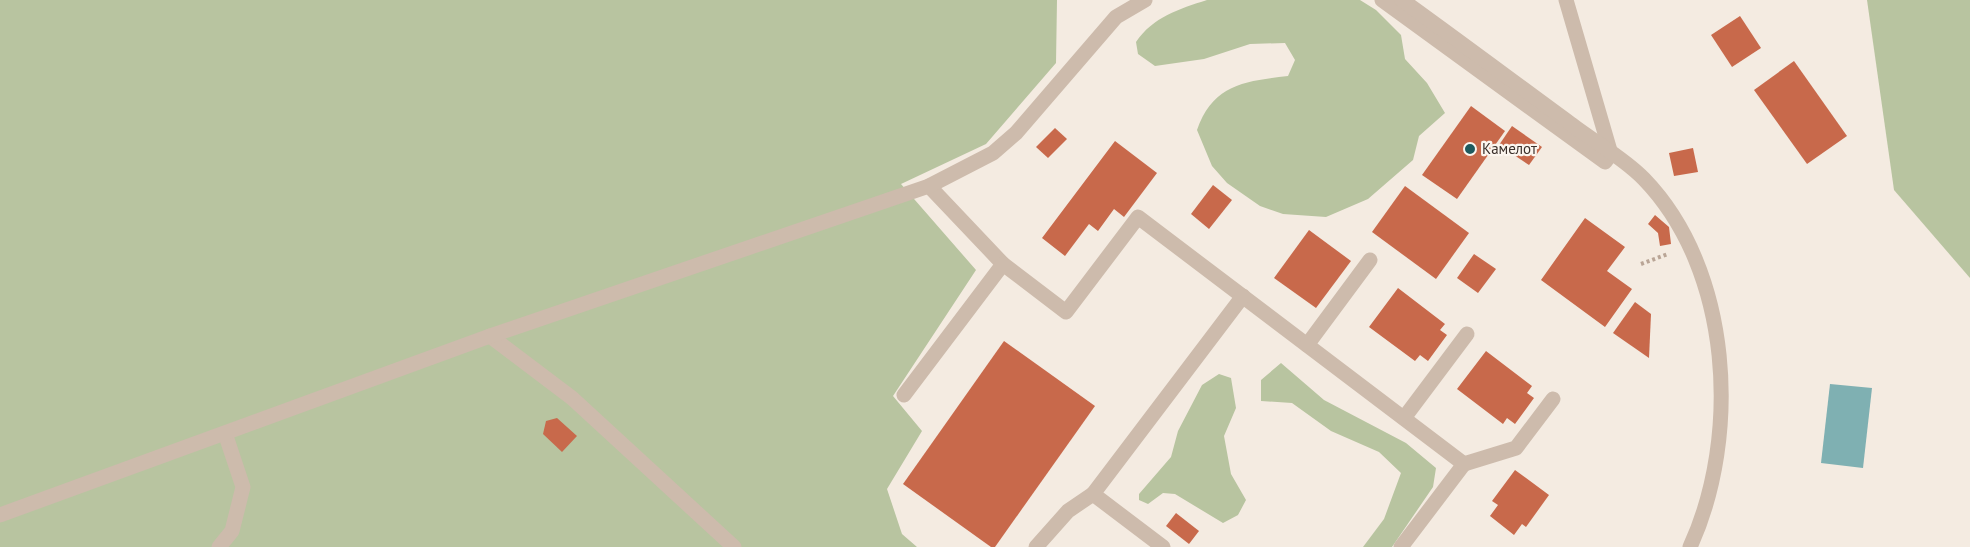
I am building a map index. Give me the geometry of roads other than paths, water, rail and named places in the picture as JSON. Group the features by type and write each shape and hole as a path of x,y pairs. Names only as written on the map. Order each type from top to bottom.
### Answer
{"street":[{"path":"0,515 490,336 929,186 993,153 1016,133 1116,17 1145,0"},
{"path":"1382,0 1605,162 1611,154"},
{"path":"1402,0 1643,178 1675,218 1698,267 1714,322 1722,375 1718,450 1701,524 1690,547"},
{"path":"1566,0 1611,154"},
{"path":"929,186 1003,264 1066,312 1138,217 1464,464"},
{"path":"1306,345 1370,260"},
{"path":"904,395 1003,264"},
{"path":"1036,547 1068,511 1093,494 1243,296"},
{"path":"1404,418 1467,334"},
{"path":"490,336 572,398 734,547"},
{"path":"1401,547 1464,464 1516,448 1553,399"},
{"path":"219,547 232,531 243,487 225,433"},
{"path":"1093,494 1163,547"}],"water":[{"path":"1830,384 1872,388 1863,468 1821,463"}],"place":[{"name":"Камелот","path":"1470,149"}]}
